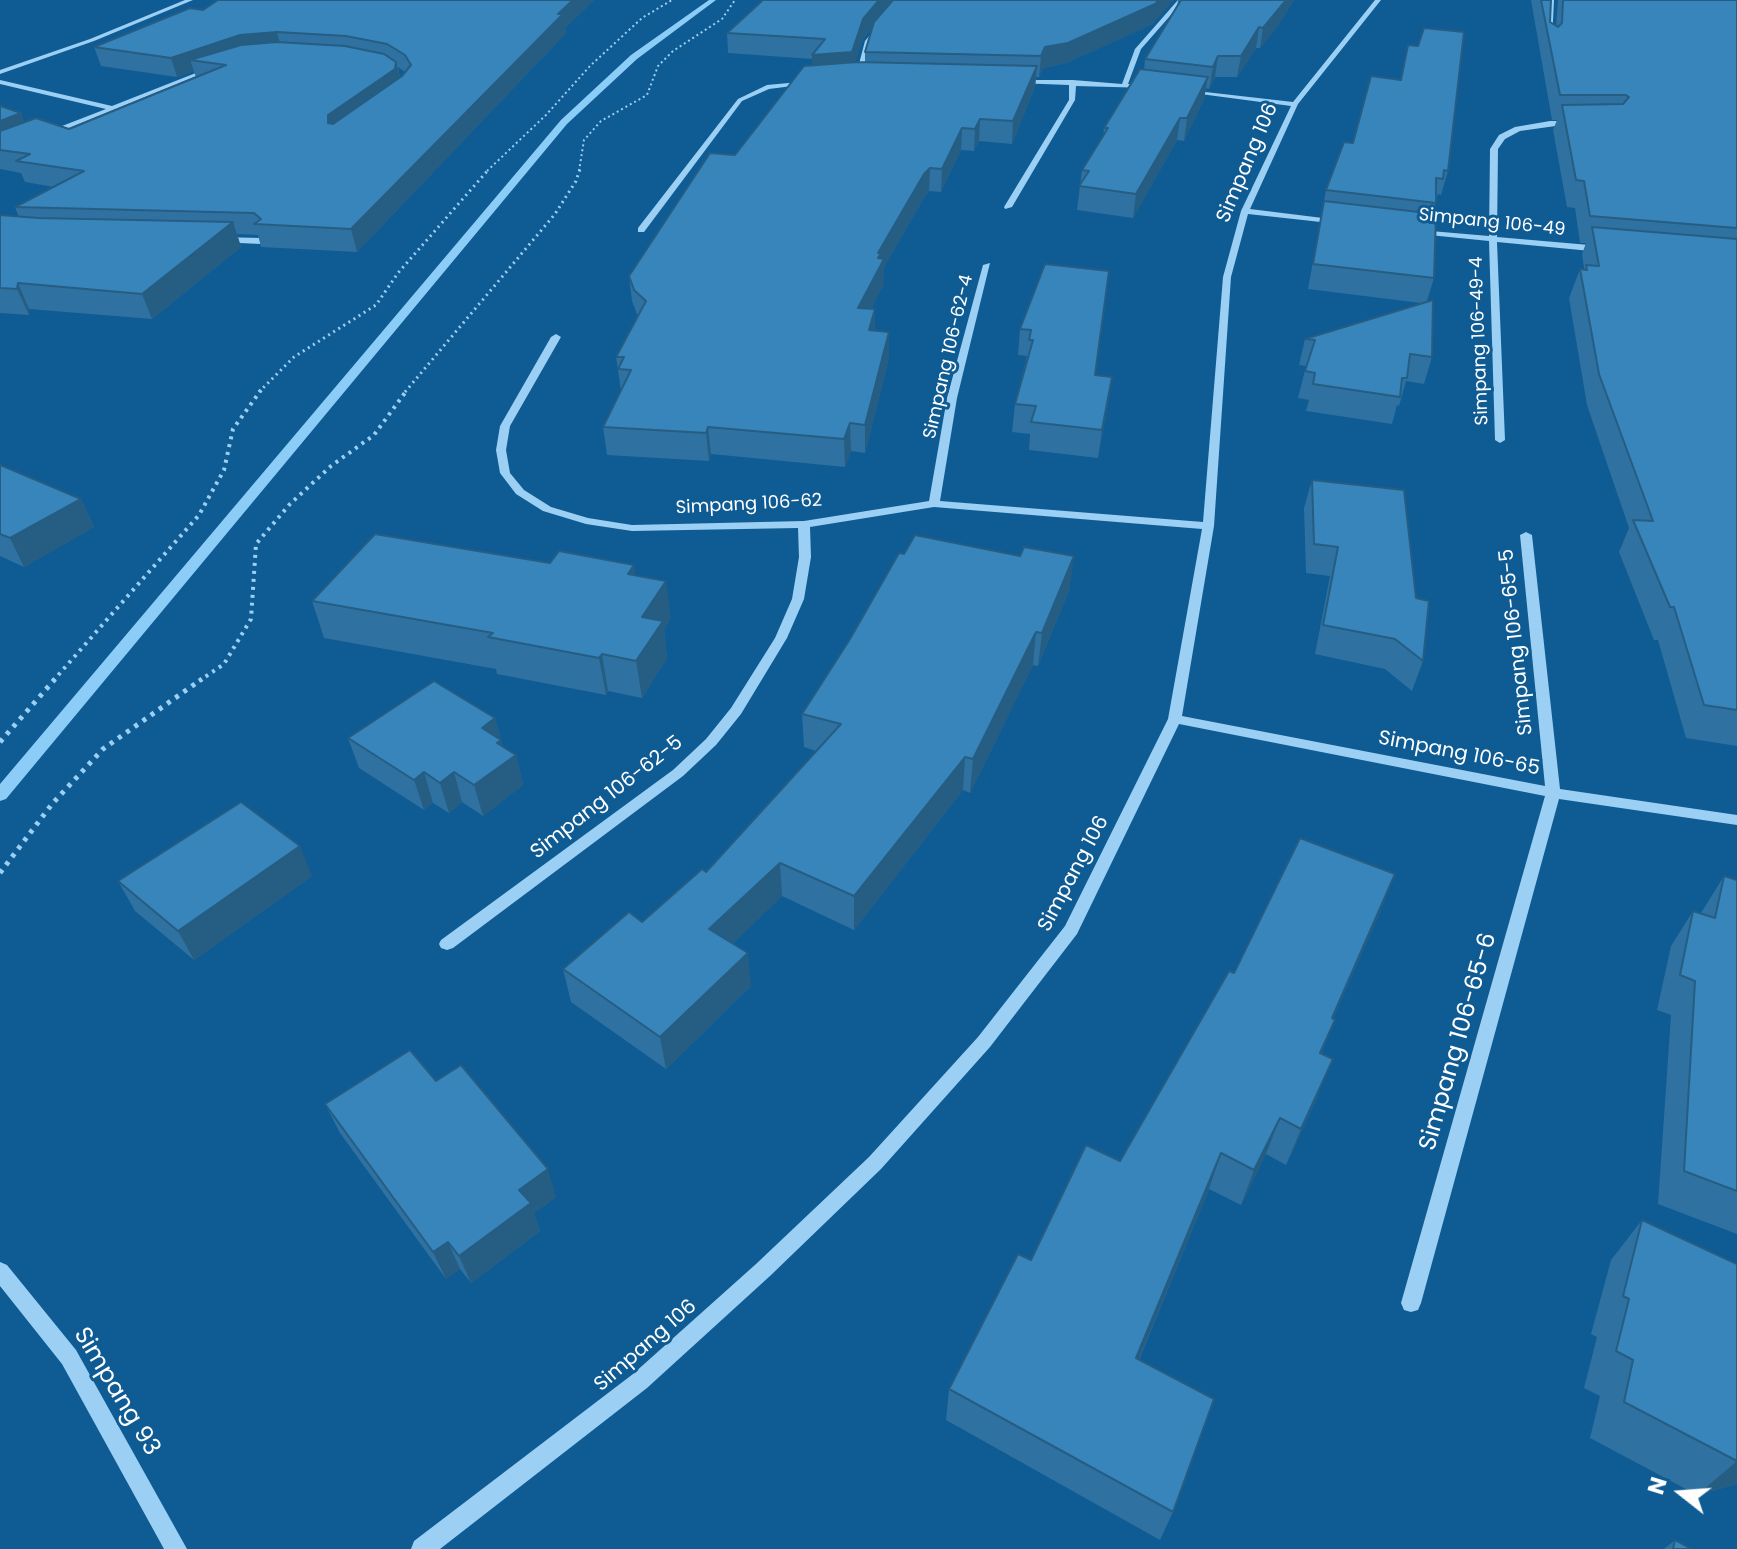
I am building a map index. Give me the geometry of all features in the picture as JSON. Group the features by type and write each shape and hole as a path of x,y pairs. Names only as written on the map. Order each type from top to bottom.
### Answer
{"street":[{"path":"0,72 92,40 190,0"},
{"path":"857,78 868,41 902,0"},
{"path":"1125,84 1138,49 1181,0"},
{"name":"Simpang 106","path":"422,1549 640,1381 763,1270 885,1152 984,1042 1071,930 1175,719 1208,526 1227,277 1245,211 1295,104 1378,0"},
{"path":"1549,45 1551,0"},
{"path":"35,139 216,67"},
{"path":"842,79 872,79"},
{"path":"641,230 740,100 767,87 812,81"},
{"path":"1011,81 1125,84 1156,88"},
{"path":"0,82 111,108"},
{"path":"1008,207 1072,100 1073,82"},
{"path":"1171,90 1295,104"},
{"name":"Simpang 106-49-4","path":"1500,440 1493,241 1494,149 1509,132 1532,125 1584,123"},
{"path":"1245,211 1353,224"},
{"name":"Simpang 106-49","path":"1415,232 1610,250"},
{"path":"215,240 261,241"},
{"name":"Simpang 106-62-4","path":"934,504 952,398 987,265"},
{"name":"Simpang 106-62","path":"556,337 505,426 501,450 505,473 520,492 547,509 586,521 632,528 804,524 934,504 1208,526"},
{"name":"Simpang 106-62-5","path":"447,944 678,773 711,742 736,711 781,638 798,599 805,557 804,524"},
{"name":"Simpang 106-65-5","path":"1526,535 1553,793"},
{"name":"Simpang 106-65","path":"1175,719 1553,793 1737,820"},
{"name":"Simpang 106-65-6","path":"1411,1303 1553,793"},
{"name":"Simpang 93","path":"0,1271 69,1357 176,1549"}],"path":[{"path":"0,742 199,515 224,470 233,429 257,394 294,357 376,305 398,273 485,173 546,115 590,66 642,18 672,0"},
{"path":"0,873 52,804 103,749 224,664 251,619 256,544 300,494 331,466 374,435 413,382 555,214 576,181 584,140 601,121 647,95 658,66 673,51 722,19 735,0"}],"building":[{"path":"218,0 573,0 558,14 563,14 351,229 254,224 261,219 254,213 15,207 84,171 16,161 30,154 0,150 0,131 36,118 69,129 226,65 190,60 241,45 277,42 345,46 384,54 396,62 395,69 328,115 328,123 333,124 402,76 411,65 405,55 387,44 346,36 277,32 240,35 171,58 94,47 190,8 203,10"},
{"path":"763,0 879,0 863,19 852,52 812,55 825,39 727,33"},
{"path":"893,0 1159,0 1068,43 1045,47 1041,56 865,52 874,22"},
{"path":"1181,0 1286,0 1263,28 1259,27 1241,56 1218,56 1213,67 1145,59"},
{"path":"1541,0 1551,0 1550,22 1558,27 1562,23 1563,0 1737,0 1737,228 1590,216 1584,181 1576,180 1562,105 1623,104 1629,97 1560,95"},
{"path":"1424,28 1464,32 1448,171 1444,170 1443,179 1436,178 1436,203 1326,190 1344,142 1353,143 1371,76 1401,80 1408,45 1418,46"},
{"path":"857,62 1037,66 1013,121 980,119 975,129 962,128 942,169 930,168 924,174 878,253 881,253 878,258 884,259 858,308 875,309 869,330 889,332 865,425 850,423 844,439 708,427 706,433 603,427 631,370 618,369 624,357 616,357 646,301 634,290 629,276 710,153 735,155 804,66"},
{"path":"1140,69 1208,77 1187,118 1180,118 1136,194 1079,186 1089,171 1082,170"},
{"path":"0,106 21,113 0,121"},
{"path":"1324,201 1436,214 1434,278 1313,264"},
{"path":"0,215 233,222 142,294 18,283 17,289 0,288"},
{"path":"1592,227 1737,239 1737,710 1704,705 1674,607 1670,607 1633,520 1653,521 1599,374 1580,269 1587,270 1586,265 1599,266"},
{"path":"1045,264 1109,271 1095,375 1112,377 1102,430 1031,422 1036,406 1015,404 1033,340 1029,340 1031,330 1020,329"},
{"path":"1433,300 1432,357 1410,354 1407,378 1402,378 1400,397 1313,384 1315,373 1305,371 1315,340 1305,339"},
{"path":"0,465 81,499 10,538 0,534"},
{"path":"1312,480 1404,490 1416,598 1429,601 1423,661 1395,639 1323,625 1338,547 1314,544"},
{"path":"375,534 550,563 559,551 634,565 628,574 666,581 642,617 663,621 636,661 602,654 599,658 488,637 493,633 312,601"},
{"path":"915,535 1020,556 1024,547 1074,556 1042,633 1036,632 973,759 965,757 854,896 780,863 709,929 748,953 660,1037 563,969 629,912 642,922 702,869 706,872 841,724 802,714 850,639 899,553 904,554"},
{"path":"434,681 495,718 482,728 501,740 497,743 516,755 474,785 454,772 440,783 424,772 414,780 348,738"},
{"path":"241,802 300,846 178,931 118,881"},
{"path":"1300,838 1395,874 1332,1018 1335,1020 1320,1053 1333,1059 1301,1129 1280,1118 1254,1170 1221,1153 1136,1358 1214,1399 1173,1512 949,1389 1018,1254 1031,1260 1086,1145 1120,1161 1229,971 1234,973"},
{"path":"1724,876 1737,880 1737,1191 1684,1171 1695,981 1680,975 1693,911 1715,918"},
{"path":"410,1050 436,1081 461,1065 548,1169 519,1190 531,1203 459,1256 448,1242 433,1252 325,1104"},
{"path":"1642,1220 1737,1264 1737,1461 1624,1402 1633,1360 1616,1351 1629,1299 1623,1296"},
{"path":"1675,1540 1691,1549 1673,1549"}],"waterway":[{"path":"0,795 564,122 634,57 713,0"}]}
